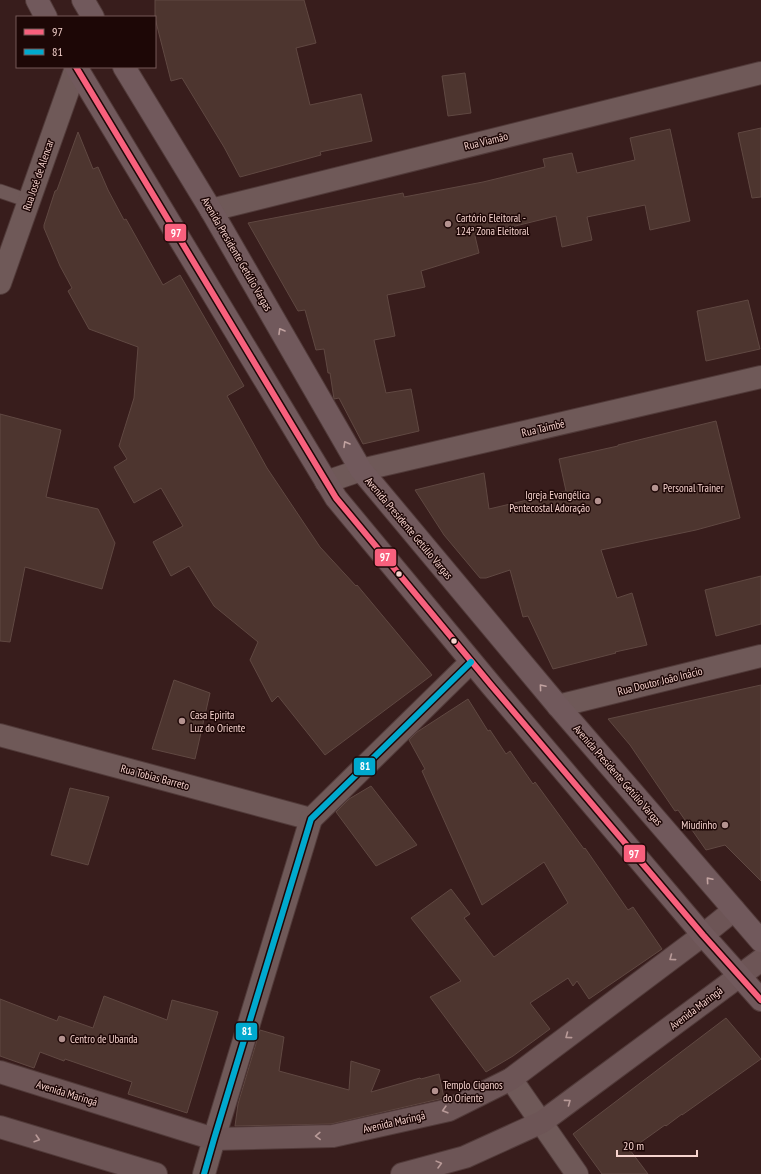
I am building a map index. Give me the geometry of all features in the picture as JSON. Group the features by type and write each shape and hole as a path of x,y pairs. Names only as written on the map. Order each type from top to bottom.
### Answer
{"main road":[{"path":"36,0 45,16"},
{"path":"83,0 92,16"},
{"path":"77,68 336,498 471,662 703,935 761,1000"},
{"name":"Avenida Presidente Getúlio Vargas","path":"125,68 211,210 361,470 558,706 761,941"},
{"name":"Avenida Maringá","path":"0,1072 214,1139 333,1136 449,1110 511,1079 703,935 734,910"},
{"name":"Avenida Maringá","path":"402,1174 465,1157 542,1122 761,960"},
{"path":"0,1127 156,1174"}],"street":[{"name":"Rua José de Alencar","path":"0,283 76,68"},
{"name":"Rua Viamão","path":"211,210 761,73"},
{"name":"Rua Taimbé","path":"326,482 361,470 761,377"},
{"name":"Rua Doutor João Inácio","path":"558,706 761,656"},
{"path":"204,1174 311,819 471,662"},
{"name":"Rua Tobias Barreto","path":"0,735 311,819"},
{"path":"511,1079 577,1174"}],"lane":[{"path":"0,191 29,202"}],"building":[{"path":"155,0 304,0 316,43 296,48 310,105 361,94 372,141 320,152 321,155 240,177 224,147 182,78 171,81 155,16"},
{"path":"465,73 471,113 448,116 442,76"},
{"path":"761,128 761,197 752,198 738,133"},
{"path":"670,129 690,221 650,230 645,205 587,217 592,240 562,247 556,216 475,236 479,253 421,271 425,287 387,295 395,336 374,340 386,393 411,389 419,431 363,444 339,398 334,399 324,349 316,350 305,310 298,311 248,223 403,193 404,197 483,182 545,167 543,159 572,153 577,173 635,160 630,138"},
{"path":"78,132 93,169 98,167 124,220 126,219 163,285 180,275 244,386 227,396 267,468 320,547 356,586 357,585 432,675 325,755 278,696 272,702 250,660 258,642 214,606 189,566 171,576 153,542 183,526 161,488 134,503 114,467 127,459 119,446 134,398 138,347 89,329 68,291 72,288 60,266 44,228 55,191 57,190"},
{"path":"748,300 760,349 706,361 697,311"},
{"path":"0,414 61,430 46,497 98,509 115,543 102,589 25,567 10,642 0,641"},
{"path":"716,421 740,518 696,530 601,550 617,598 632,593 647,645 553,669 528,616 523,617 510,570 486,578 480,578 444,535 415,490 484,473 489,509 566,491 559,459 618,446"},
{"path":"761,576 761,624 716,636 705,590"},
{"name":"Casa Epirita Luz do Oriente","path":"174,680 210,693 195,759 152,749"},
{"path":"761,685 761,881 725,845 706,850 678,810 675,811 630,745 608,719"},
{"path":"468,699 488,731 490,730 506,754 510,751 533,784 535,782 584,849 585,848 628,910 633,907 662,949 589,999 577,981 573,986 568,978 530,1003 550,1029 513,1056 486,1072 430,997 461,981 411,918 451,889 470,914 464,918 494,957 568,903 544,862 482,905 422,771 425,769 409,740 417,732"},
{"path":"371,786 417,845 376,866 336,812 349,799"},
{"path":"70,788 109,797 88,865 51,855"},
{"path":"104,996 167,1020 172,1000 218,1012 187,1113 128,1094 132,1082 65,1059 64,1061 40,1052 34,1068 0,1056 0,999 57,1021 59,1016 93,1028"},
{"path":"726,1018 761,1059 630,1150 648,1174 602,1174 573,1134"},
{"path":"260,1030 284,1037 279,1071 349,1090 351,1061 380,1070 371,1092 439,1074 444,1098 331,1124 235,1126 238,1104"}],"transit line":[{"name":"97","path":"77,68 336,498 491,685 703,935 761,1000"},
{"name":"81","path":"204,1174 311,819 471,662"}],"place":[{"name":"Cartório Eleitoral - 124ª Zona Eleitoral","path":"448,224"},
{"name":"Personal Trainer","path":"655,488"},
{"name":"Igreja Evangélica Pentecostal Adoração","path":"598,501"},
{"name":"Casa Epirita Luz do Oriente","path":"182,721"},
{"name":"Miudinho","path":"725,825"},
{"name":"Centro de Ubanda","path":"62,1039"},
{"name":"Templo Ciganos do Oriente","path":"435,1091"}]}
